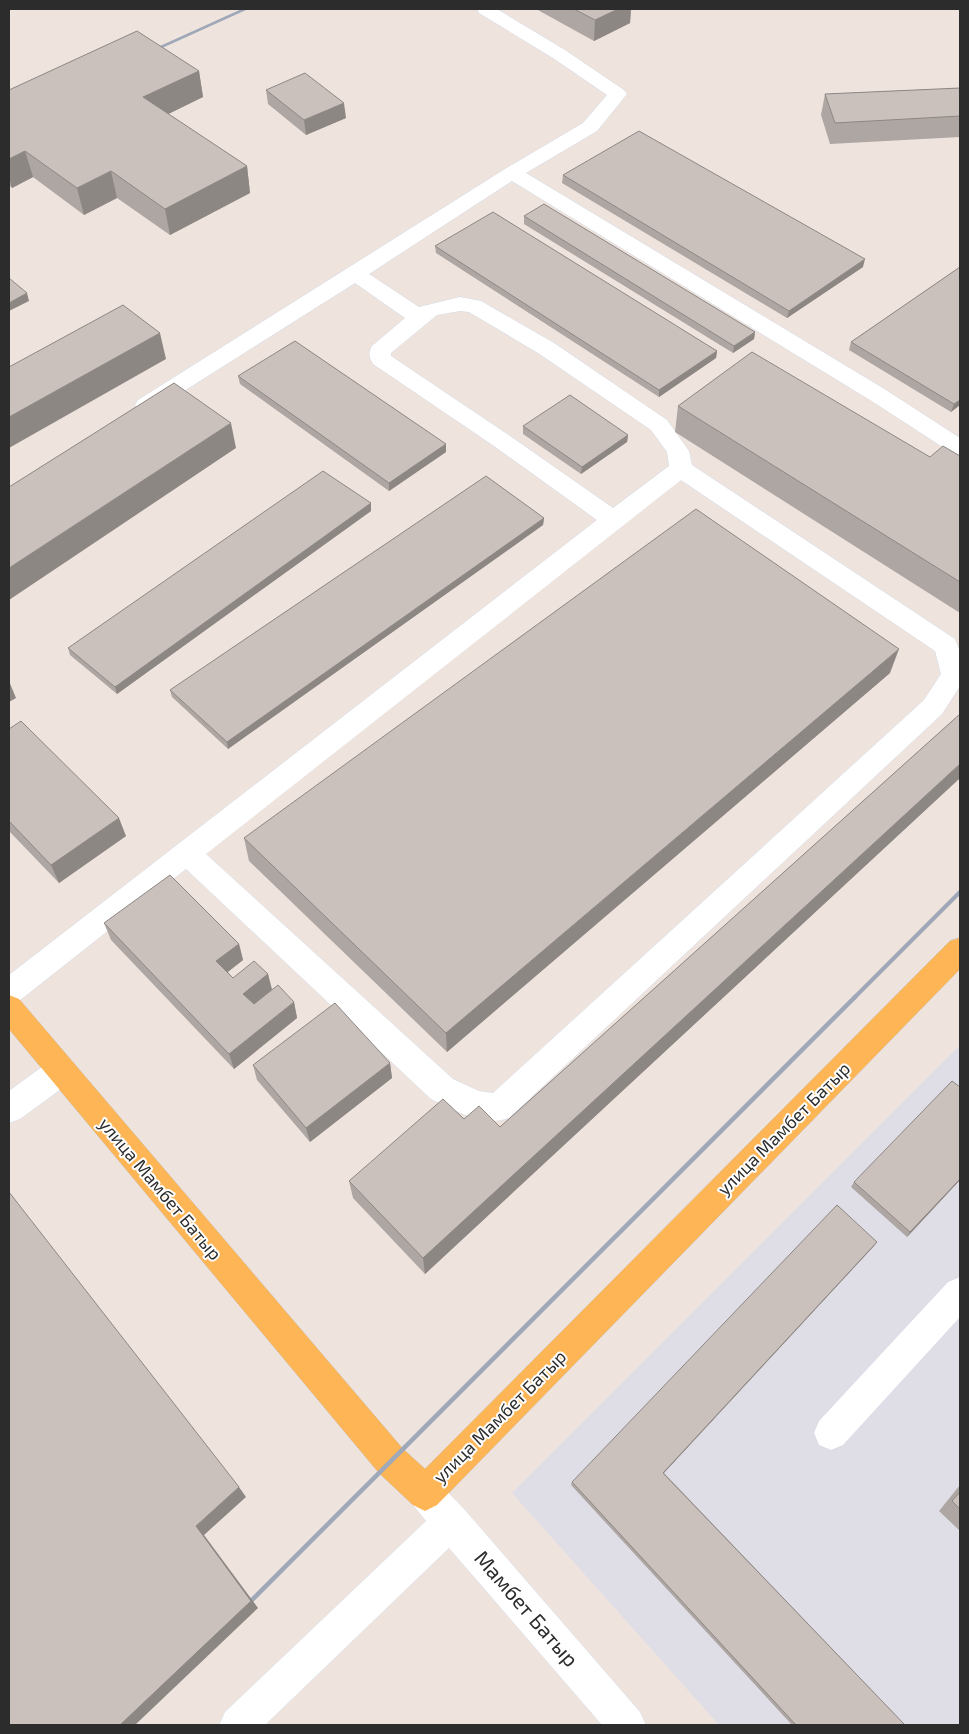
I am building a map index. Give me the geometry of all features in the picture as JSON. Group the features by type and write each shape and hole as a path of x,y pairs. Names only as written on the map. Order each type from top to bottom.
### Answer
{"main road":[{"name":"улица Мамбет Батыр","path":"9,1008 391,1461 425,1493 960,950"}],"street":[{"path":"127,416 355,274 512,173 590,126 618,94 559,54 485,9"},
{"path":"512,173 878,394 960,448"},
{"path":"355,274 419,317"},
{"path":"187,853 442,1089 476,1105 498,1108 933,707 954,675 946,646 681,469 678,451 659,424 546,348 474,306 460,304 430,310 419,317 380,351 381,359 510,446 614,520"},
{"path":"9,992 681,469"},
{"path":"9,1109 61,1071"},
{"path":"831,1433 960,1293"},
{"name":"Мамбет Батыр","path":"425,1493 627,1725"},
{"path":"238,1725 451,1522"}],"shaded area":[{"path":"960,1045 960,1725 719,1725 512,1493"}],"building":[{"path":"574,9 618,9 595,20"},
{"path":"137,31 199,71 143,97 247,166 165,209 111,171 77,188 25,151 9,159 9,90"},
{"path":"305,73 344,103 304,120 266,90"},
{"path":"960,88 960,116 835,123 825,94"},
{"path":"639,131 865,259 789,311 563,175"},
{"path":"544,204 755,332 734,346 524,216"},
{"path":"493,212 717,351 659,390 435,246"},
{"path":"960,267 960,400 954,404 851,342"},
{"path":"9,278 27,293 9,303"},
{"path":"123,305 160,333 9,417 9,367"},
{"path":"295,341 446,444 389,483 238,376"},
{"path":"752,352 930,457 943,446 960,456 960,582 678,406"},
{"path":"174,383 231,423 9,568 9,487"},
{"path":"570,395 628,435 582,467 523,426"},
{"path":"323,471 371,503 115,687 68,648"},
{"path":"486,476 544,518 227,742 170,690"},
{"path":"696,509 899,649 446,1033 244,838"},
{"path":"960,714 960,764 423,1258 349,1181 443,1099 464,1119 479,1106 500,1127"},
{"path":"21,721 119,818 51,865 9,821 9,729"},
{"path":"170,875 239,944 216,961 233,978 254,961 268,974 243,994 254,1004 278,985 294,1002 229,1054 104,923"},
{"path":"335,1003 390,1063 306,1128 253,1065"},
{"path":"952,1081 960,1087 960,1179 910,1232 854,1182"},
{"path":"9,1192 239,1487 196,1526 251,1601 120,1725 9,1725"},
{"path":"837,1205 877,1242 663,1473 905,1725 796,1725 572,1482"},
{"path":"960,1492 960,1509 952,1501"}],"railway":[{"path":"150,52 245,9"},
{"path":"242,1610 960,892"}]}
